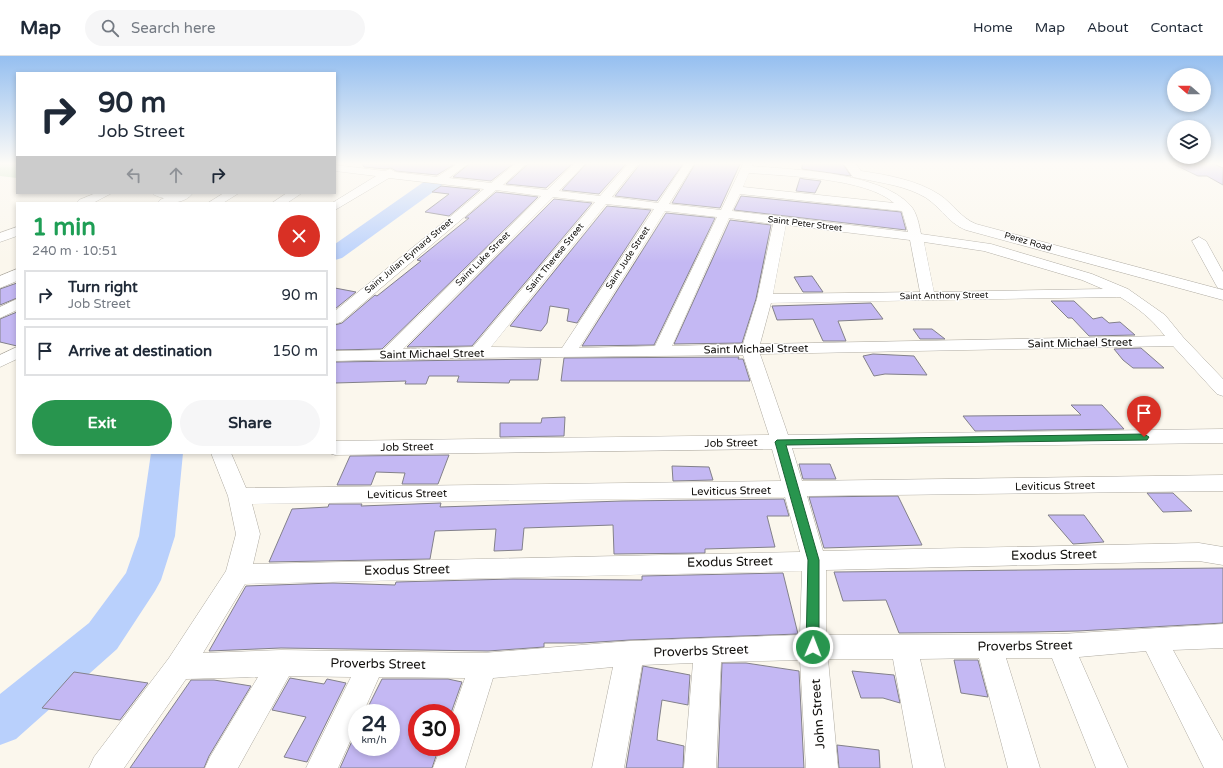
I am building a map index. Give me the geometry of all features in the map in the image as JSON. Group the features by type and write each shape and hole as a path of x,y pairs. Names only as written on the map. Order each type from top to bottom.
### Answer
{"street":[{"path":"85,202 96,197"},
{"path":"167,202 177,197"},
{"path":"216,202 225,197"},
{"path":"336,205 349,197"},
{"name":"Saint Julian Eymard Street","path":"336,318 480,197"},
{"name":"Saint Luke Street","path":"387,355 547,197"},
{"name":"Saint Peter Street","path":"574,197 917,237 986,247 1087,277 1123,292 1146,307 1159,318 1177,341 1223,390"},
{"name":"Saint Therese Street","path":"478,352 604,197"},
{"name":"Saint Jude Street","path":"568,353 667,197"},
{"path":"661,351 732,197"},
{"path":"804,197 906,208"},
{"path":"892,197 906,208 917,237 928,297"},
{"name":"Perez Road","path":"934,197 963,224 1122,269 1223,295"},
{"path":"750,349 765,299 780,222"},
{"path":"0,238 16,231"},
{"path":"986,247 993,232"},
{"path":"1199,241 1223,285"},
{"path":"0,282 16,274"},
{"name":"Saint Anthony Street","path":"765,299 1123,292"},
{"path":"0,313 16,305"},
{"name":"Saint Michael Street","path":"336,356 478,352 568,353 1177,341"},
{"name":"John Street","path":"750,349 769,402 814,560 813,647 822,768"},
{"path":"0,362 16,353"},
{"path":"0,362 16,361"},
{"name":"Job Street","path":"336,448 1223,436"},
{"path":"105,768 179,667 238,574 248,534 239,496 221,454"},
{"name":"Leviticus Street","path":"239,496 793,490 1223,483"},
{"name":"Exodus Street","path":"238,574 1199,552 1223,556"},
{"name":"Proverbs Street","path":"179,667 281,663 372,663 483,666 630,653 813,647 1061,646 1153,639 1223,636"},
{"path":"1153,639 1221,768"},
{"path":"1061,646 1112,768"},
{"path":"904,647 930,768"},
{"path":"989,647 1024,768"},
{"path":"700,768 708,651"},
{"path":"608,768 630,653"},
{"path":"221,768 281,663"},
{"path":"322,768 372,663"},
{"path":"449,768 483,666"}],"building":[{"path":"445,197 471,197 449,216 425,212"},
{"path":"490,197 538,197 382,349 336,350 336,325 342,323 375,295 377,296 421,261 417,260 469,218 465,218"},
{"path":"625,197 660,197 657,201"},
{"path":"675,197 725,197 720,208 672,203"},
{"path":"740,197 753,197 901,212 906,230 734,210"},
{"path":"554,199 592,203 472,346 407,347"},
{"path":"607,206 651,210 577,323 567,321 569,309 550,306 547,323 541,331 510,326"},
{"path":"666,213 715,218 654,345 582,346"},
{"path":"730,220 771,225 756,299 742,343 674,344"},
{"path":"812,276 823,292 803,292 794,277"},
{"path":"16,283 16,298 0,305 0,289"},
{"path":"336,288 356,292 336,308"},
{"path":"1051,301 1074,301 1093,319 1102,317 1109,323 1120,322 1135,335 1089,336 1072,318 1068,318"},
{"path":"871,303 883,319 838,321 846,341 823,341 813,319 777,320 772,306"},
{"path":"16,312 16,346 0,342 0,319"},
{"path":"913,329 932,329 945,339 920,339"},
{"path":"1141,348 1164,368 1133,368 1123,360 1114,349"},
{"path":"873,354 914,356 927,375 885,374 874,376 863,356"},
{"path":"739,357 738,359 743,359 750,381 561,381 564,358"},
{"path":"541,359 538,380 510,380 509,383 457,382 459,376 429,376 426,384 405,384 406,381 336,383 336,362"},
{"path":"1071,405 1102,405 1124,429 975,431 963,416 1081,415"},
{"path":"565,417 564,436 500,437 500,423 541,423 542,418"},
{"path":"449,455 438,484 402,484 405,473 376,472 371,485 337,485 350,456"},
{"path":"799,464 830,464 836,479 803,479"},
{"path":"672,466 709,467 713,480 673,481"},
{"path":"1147,493 1173,493 1192,511 1163,512"},
{"path":"898,496 922,545 824,548 809,497"},
{"path":"784,499 789,516 767,516 775,547 705,549 705,553 614,554 613,525 524,528 522,550 494,551 496,529 435,531 430,559 269,562 292,509 328,507 329,504 362,504 361,506 441,503 440,507 622,501"},
{"path":"1048,515 1084,515 1104,542 1073,544"},
{"path":"1223,568 1223,623 1034,632 899,633 886,600 843,601 834,572"},
{"path":"783,573 798,634 582,643 544,643 544,647 488,651 281,648 209,651 246,586 333,583 395,585 396,582 513,579 642,580 642,576"},
{"path":"954,660 978,660 988,697 961,693"},
{"path":"722,663 746,663 799,671 804,768 718,768"},
{"path":"643,666 690,675 688,705 662,700 657,740 684,746 683,768 626,768"},
{"path":"852,671 894,675 900,703 883,698 861,698"},
{"path":"74,672 148,683 120,720 42,708"},
{"path":"290,678 324,684 327,679 346,683 307,762 284,757 306,717 272,710"},
{"path":"382,679 448,679 462,682 454,704 408,704 408,756 436,756 432,768 340,768 348,750 348,756 400,756 400,704 370,704"},
{"path":"191,680 214,680 251,686 209,756 204,768 130,768"},
{"path":"837,745 879,750 880,768 839,768"}],"waterway":[{"path":"336,253 414,197"},
{"path":"0,723 103,636 142,580 157,536 167,454"}],"route":[{"path":"813,647 814,560 780,442 1144,437"}]}
